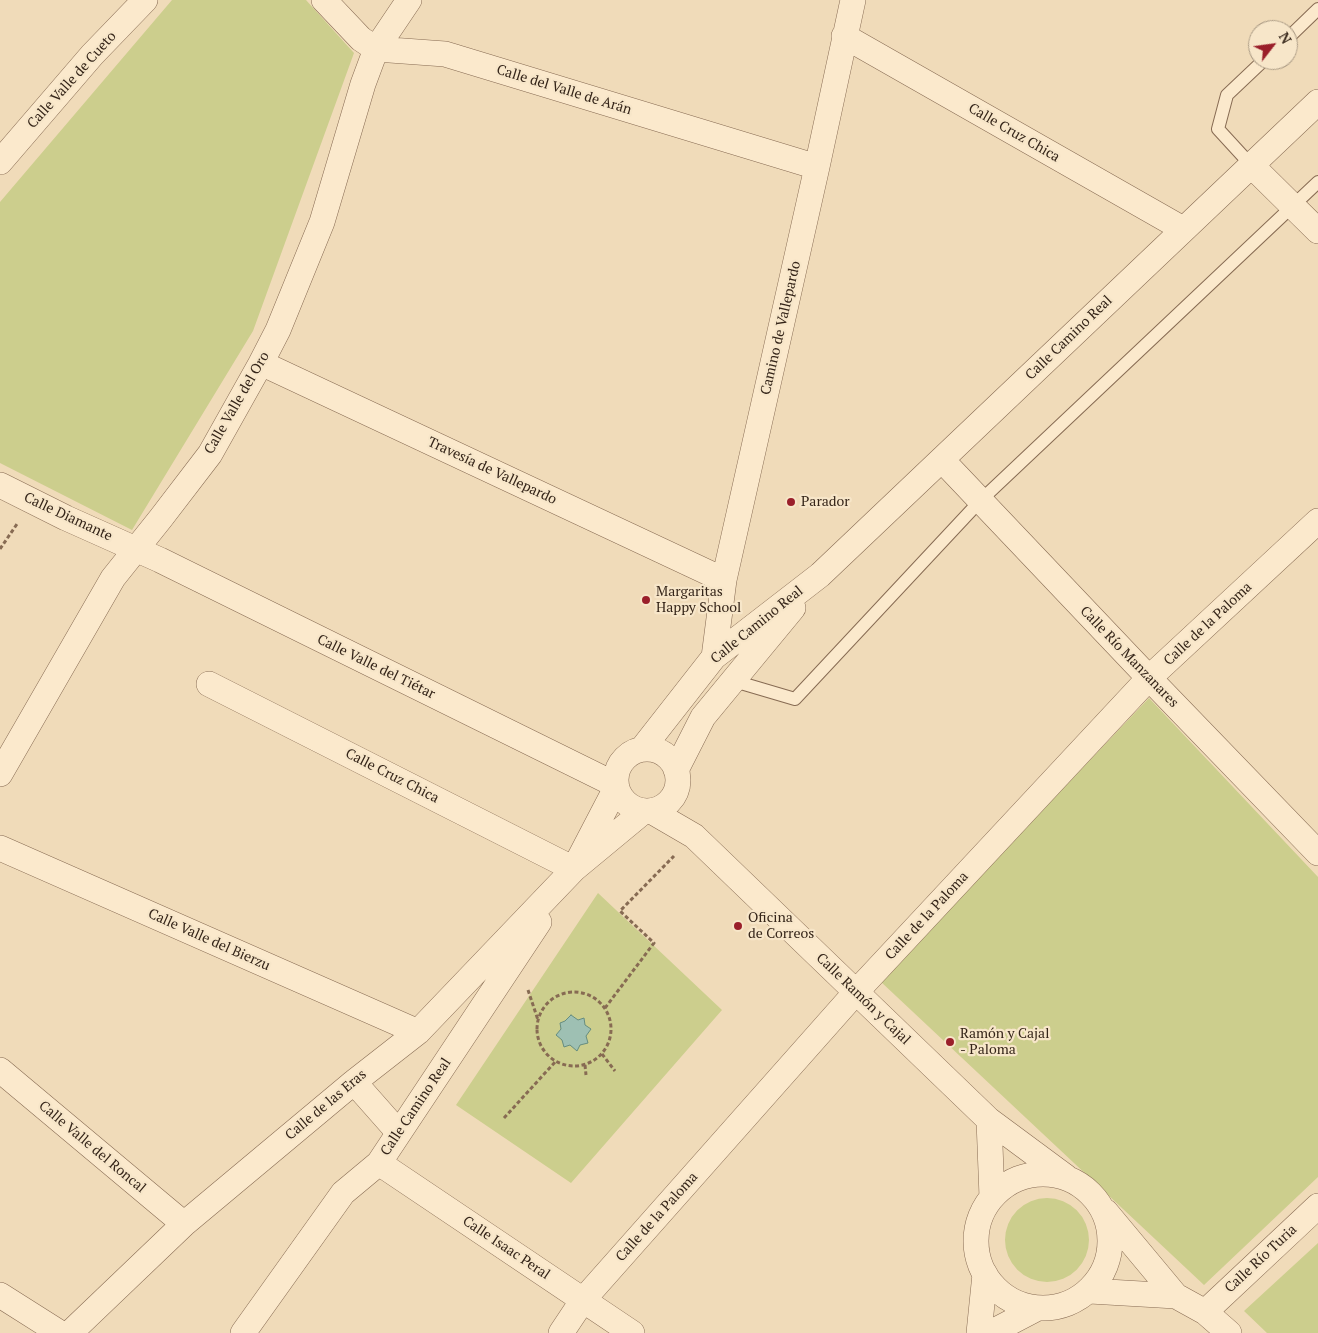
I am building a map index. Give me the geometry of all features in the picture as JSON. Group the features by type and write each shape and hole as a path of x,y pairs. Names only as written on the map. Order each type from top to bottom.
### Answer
{"street":[{"name":"Calle Valle de Cueto","path":"0,162 92,56 145,0"},
{"path":"324,0 361,39 376,49"},
{"name":"Calle Valle del Oro","path":"0,774 112,578 210,454 261,363 278,330 322,222 363,84 376,49 408,0"},
{"name":"Camino de Vallepardo","path":"714,657 724,580 853,0"},
{"name":"Calle Cruz Chica","path":"844,36 1183,229"},
{"name":"Calle del Valle de Arán","path":"376,49 445,54 817,166"},
{"name":"Calle Camino Real","path":"642,749 714,657 820,575 1318,102"},
{"path":"1251,165 1294,205 1318,231"},
{"name":"Travesía de Vallepardo","path":"261,363 724,580"},
{"name":"Calle Río Manzanares","path":"942,460 1318,853"},
{"name":"Calle Diamante","path":"0,485 66,518 136,549"},
{"name":"Calle de la Paloma","path":"561,1333 583,1300 856,992 1149,678 1318,521"},
{"name":"Calle Valle del Tiétar","path":"136,549 616,786"},
{"name":"Calle Camino Real","path":"676,770 703,717 820,575"},
{"name":"Calle Cruz Chica","path":"209,684 574,869"},
{"path":"642,749 659,751 672,762 678,779 677,788 667,804 647,811 627,804 620,796 616,786 616,775 624,758 632,752 642,749"},
{"name":"Calle Camino Real","path":"243,1333 343,1193 379,1163 574,869 616,786"},
{"name":"Calle Ramón y Cajal","path":"673,797 694,836"},
{"name":"Calle Camino Real","path":"574,869 647,811"},
{"name":"Calle Ramón y Cajal","path":"647,811 694,836 989,1120 1066,1177"},
{"name":"Calle Valle del Bierzu","path":"0,848 418,1032"},
{"name":"Calle de las Eras","path":"70,1333 184,1224 354,1082 418,1032 574,869"},
{"name":"Calle Valle del Roncal","path":"0,1070 184,1224"},
{"path":"354,1082 399,1133"},
{"path":"989,1120 992,1197"},
{"name":"Calle Isaac Peral","path":"379,1163 632,1333"},
{"path":"1101,1206 1109,1227 1110,1250 1104,1272 1090,1291 1074,1302 1056,1308 1036,1309 1020,1305 1006,1298 994,1287 985,1274 978,1255 976,1234 981,1214 992,1197 1008,1184 1026,1176 1046,1174 1066,1177 1086,1189 1101,1206 1176,1296 1205,1312 1229,1333"},
{"name":"Calle Río Turia","path":"1205,1312 1318,1206"},
{"path":"979,1333 985,1274"},
{"path":"1090,1291 1176,1296"},
{"path":"0,1295 60,1333"},
{"path":"990,1333 1036,1309"}],"lane":[{"path":"1298,28 1318,9"},
{"path":"1251,165 1218,130 1228,95 1254,70"},
{"path":"734,681 795,698 980,501 1318,182"}],"path":[{"path":"605,1008 654,943 620,911 694,836"},
{"path":"574,992 586,994 597,999 605,1008 610,1019 612,1031 609,1043 602,1054 593,1062 585,1065 569,1066 556,1061 548,1055 540,1044 537,1033 538,1020 543,1009 551,1000 562,994 574,992"},
{"path":"602,1054 615,1071"},
{"path":"504,1118 556,1061"},
{"path":"585,1065 586,1075"}],"green space":[{"path":"172,0 306,0 354,53 253,331 132,530 0,463 0,202"},
{"path":"1149,698 1318,877 1318,1177 1204,1285 880,981"},
{"path":"598,893 722,1010 571,1183 456,1105"},
{"path":"1047,1198 1063,1201 1077,1210 1086,1224 1089,1240 1086,1256 1077,1270 1063,1279 1047,1282 1031,1279 1017,1270 1008,1256 1005,1240 1008,1224 1017,1210 1031,1201"},
{"path":"1318,1243 1318,1333 1267,1333 1244,1311"}],"shaded area":[{"path":"571,1015 578,1020 584,1018 585,1025 591,1029 586,1036 588,1043 580,1045 577,1051 570,1045 564,1047 562,1040 556,1035 561,1029 560,1023"}],"place":[{"name":"Parador","path":"791,502"},
{"name":"Margaritas Happy School","path":"646,600"},
{"name":"Oficina de Correos","path":"738,926"},
{"name":"Ramón y Cajal - Paloma","path":"950,1042"}]}
